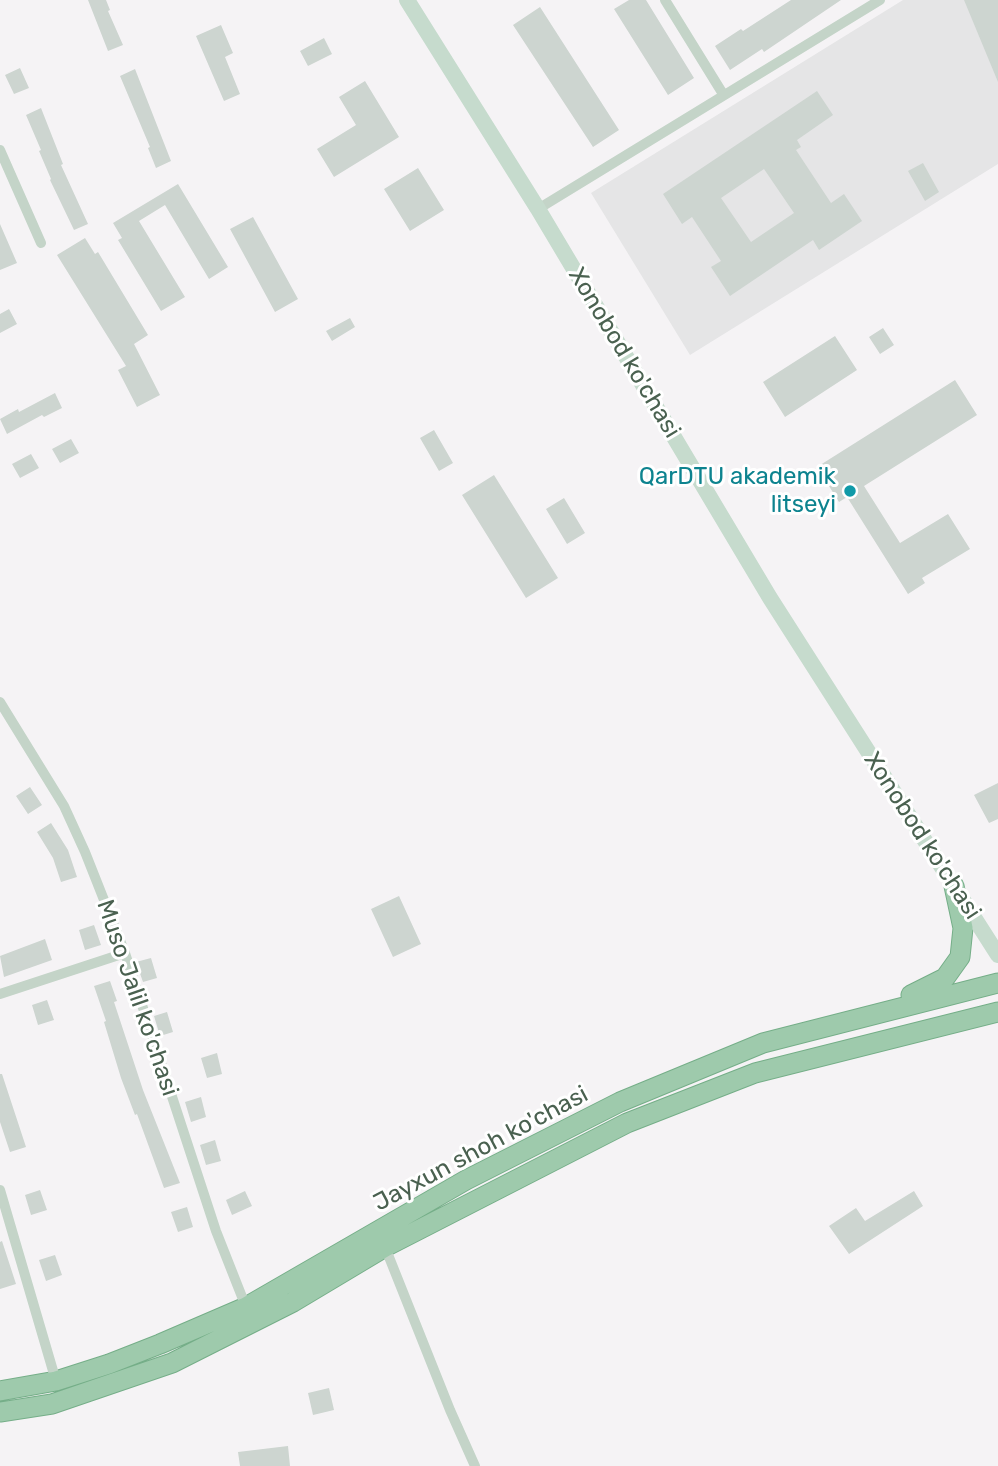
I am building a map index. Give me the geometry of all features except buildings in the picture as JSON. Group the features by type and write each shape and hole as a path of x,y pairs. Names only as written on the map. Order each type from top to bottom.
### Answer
{"highway":[{"path":"850,1019 919,992 945,978 960,957 963,928 954,886"},
{"name":"Jayxun shoh ko'chasi","path":"0,1391 56,1381 160,1344 246,1307 466,1180 620,1102 763,1043 998,983"},
{"name":"Jayxun shoh ko'chasi","path":"0,1412 52,1404 172,1363 293,1302 385,1247 627,1123 755,1073 998,1012"}],"main road":[{"name":"Xonobod ko'chasi","path":"407,0 538,209 770,598 998,955"}],"street":[{"path":"665,0 723,94"},
{"path":"538,209 880,0"},
{"path":"0,150 41,243"},
{"name":"Muso Jalil ko'chasi","path":"0,702 64,806 85,852 125,953 216,1231 246,1307"},
{"path":"0,994 125,953"},
{"path":"0,1189 56,1381"},
{"path":"385,1247 475,1466"}],"shaded area":[{"path":"903,0 998,0 998,164 690,355 591,193"}],"place":[{"name":"QarDTU akademik litseyi","path":"850,491"}]}
